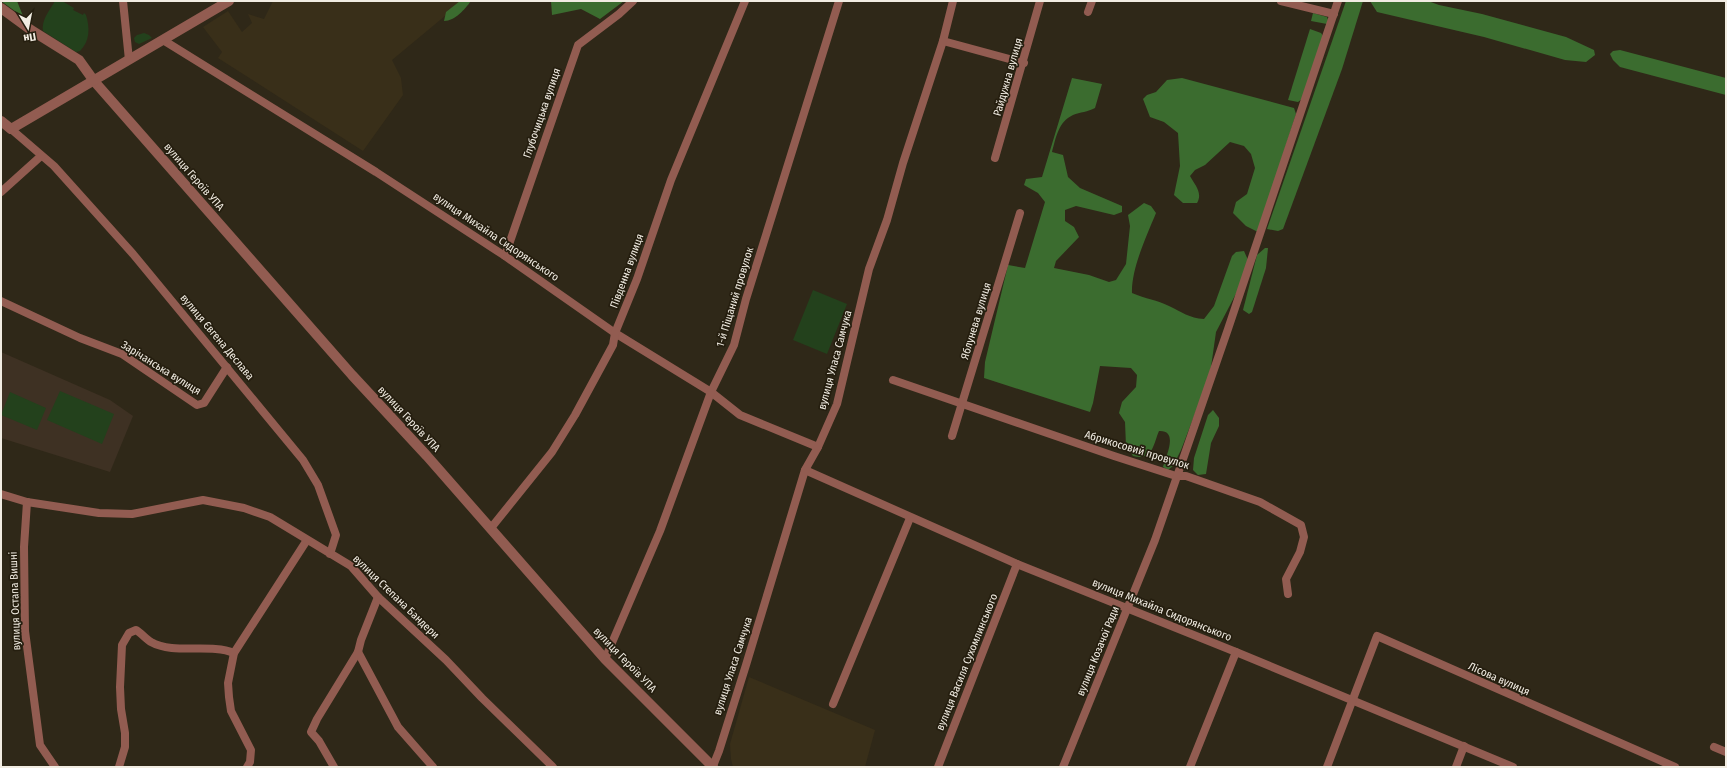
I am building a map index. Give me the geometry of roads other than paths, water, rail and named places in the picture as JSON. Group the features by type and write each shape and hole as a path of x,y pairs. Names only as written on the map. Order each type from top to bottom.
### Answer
{"street":[{"path":"124,1 129,60"},
{"path":"11,129 230,1"},
{"name":"Глубочицька вулиця","path":"505,256 578,45 619,14 633,1"},
{"name":"Південна вулиця","path":"491,528 552,452 575,415 613,345 671,180 745,1"},
{"name":"1-й Піщаний провулок","path":"605,659 660,531 711,392 734,345 746,299 798,128 839,1"},
{"name":"вулиця Уласа Самчука","path":"713,767 746,665 804,470 818,447 837,404 868,269 887,220 902,163 943,41 954,1"},
{"name":"Райдужна вулиця","path":"995,158 1024,63 1040,1"},
{"path":"1088,12 1092,1"},
{"path":"1281,1 1334,14"},
{"name":"вулиця Козачої Ради","path":"1063,767 1155,540 1176,476 1231,322 1338,1"},
{"path":"1,8 31,30 79,60 94,81"},
{"name":"вулиця Михайла Сидорянського","path":"163,40 376,172 505,256 616,333 711,392 740,415 818,447"},
{"path":"943,41 1024,63"},
{"name":"вулиця Героїв УПА","path":"94,81 311,329 427,456 605,659 713,767"},
{"name":"вулиця Євгена Деслава","path":"1,121 54,166 133,254 303,460 318,485 336,535 330,554"},
{"path":"1,192 41,156"},
{"name":"Яблунева вулиця","path":"952,436 1020,212"},
{"name":"Зарічанська вулиця","path":"1,301 80,338 122,354 197,405 204,404 227,367"},
{"name":"Абрикосовий провулок","path":"893,380 1114,456 1176,476 1186,476 1260,502 1301,525 1304,537 1300,552 1286,579 1288,594"},
{"name":"вулиця Михайла Сидорянського","path":"804,470 910,518 1018,564 1236,652 1513,767"},
{"name":"вулиця Степана Бандери","path":"1,494 27,502 99,513 132,514 203,500 244,508 270,517 351,566 378,598 446,660 482,698 553,767"},
{"name":"вулиця Остапа Вишні","path":"27,502 24,547 25,631 40,745 55,767"},
{"path":"833,704 910,518"},
{"path":"247,767 250,762 251,750 231,711 229,697 228,683 234,653 306,540"},
{"name":"вулиця Василя Сухомлинського","path":"938,767 1018,564"},
{"path":"334,767 319,741 311,732 317,719 358,652 361,640 378,598"},
{"path":"119,767 124,747 125,733 121,708 120,687 122,645 128,633 136,630 152,642 169,646 224,649 234,653"},
{"name":"Лісова вулиця","path":"1352,700 1377,636 1675,767"},
{"path":"358,652 398,727 433,767"},
{"path":"1190,767 1236,652"},
{"path":"1327,767 1352,700"},
{"path":"1456,767 1464,746"},
{"path":"1714,747 1726,752"}]}
